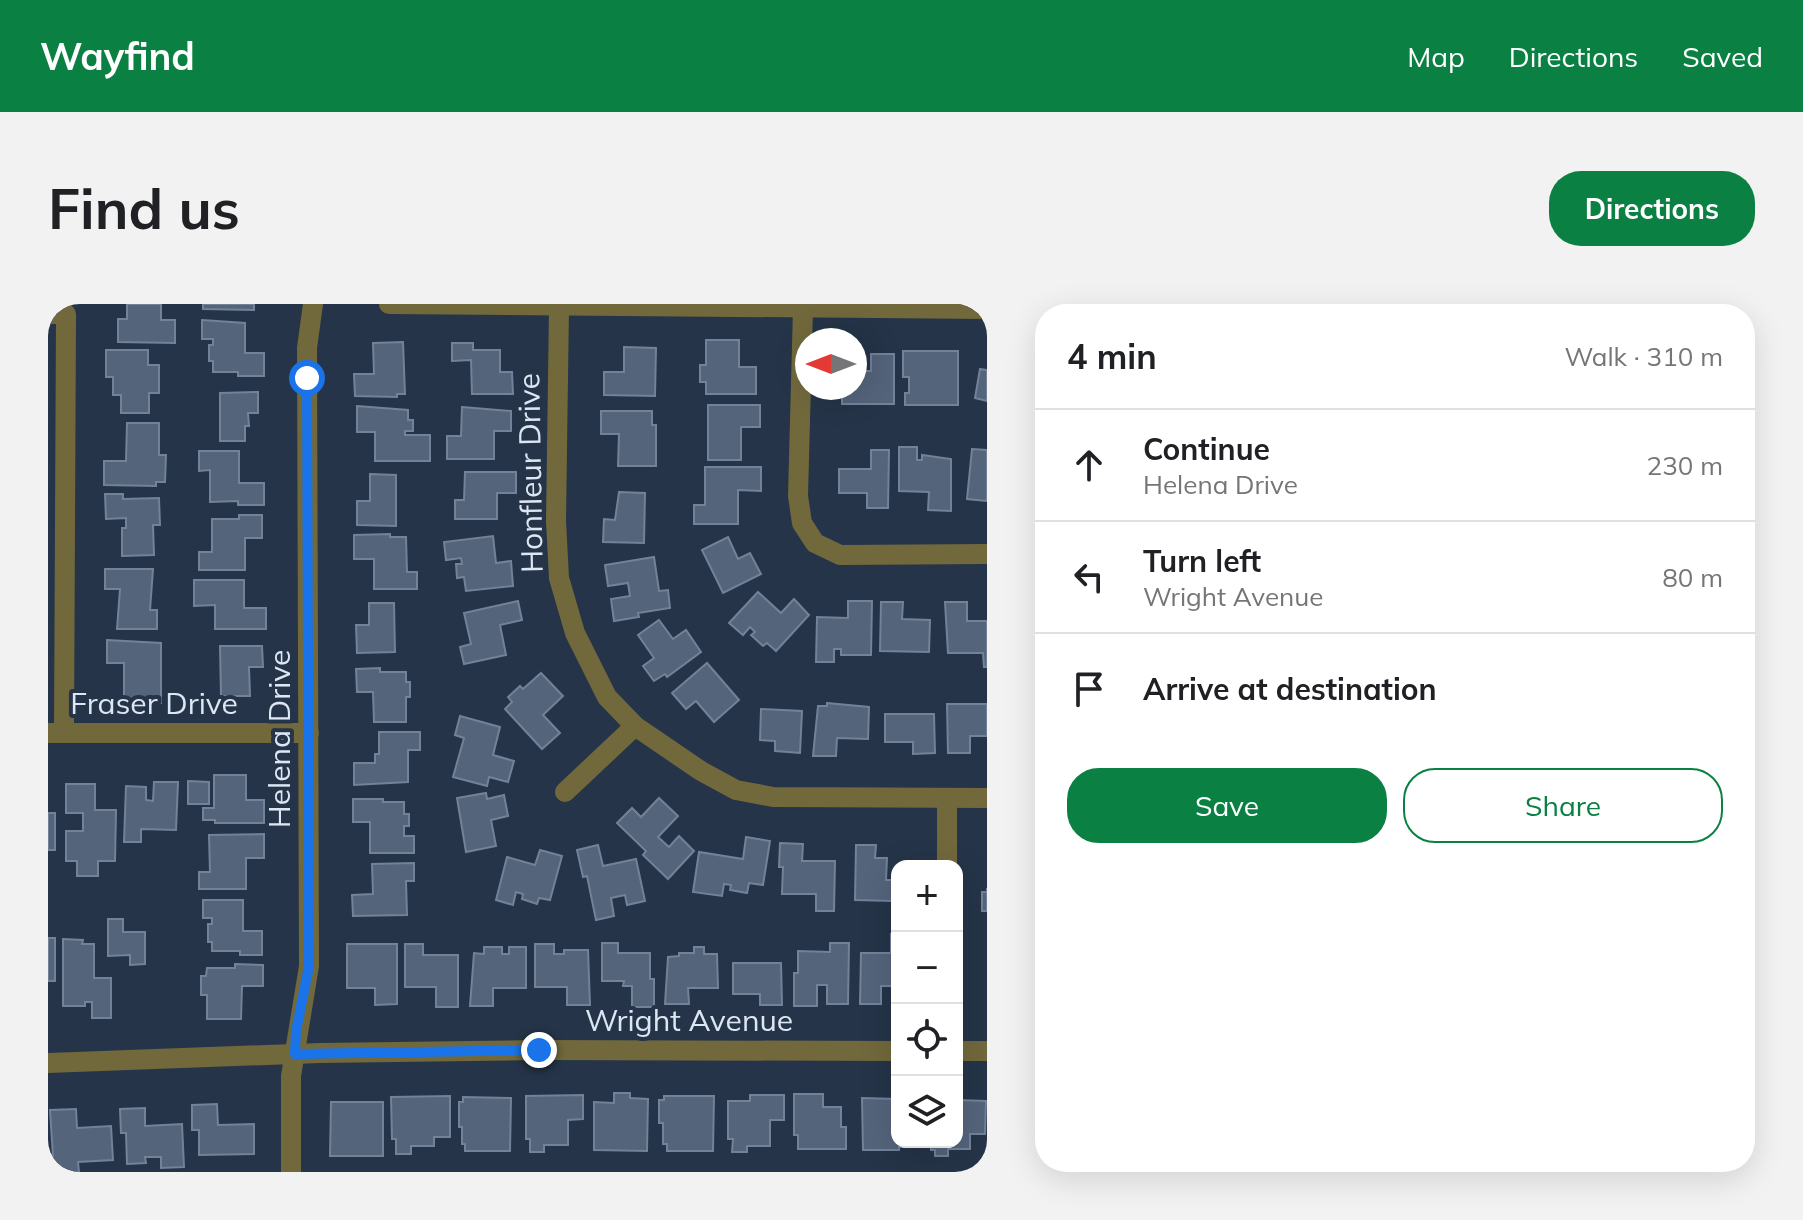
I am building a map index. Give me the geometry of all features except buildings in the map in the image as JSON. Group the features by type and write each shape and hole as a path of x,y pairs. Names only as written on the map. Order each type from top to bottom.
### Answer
{"street":[{"name":"Helena Drive","path":"291,1172 291,1076 309,966 307,348 313,304"},
{"path":"389,304 987,309"},
{"name":"Honfleur Drive","path":"559,307 556,521 559,578 575,633 607,697 635,726 701,771 736,790 773,797 987,798"},
{"path":"803,308 798,496 802,523 815,543 840,555 987,554"},
{"path":"56,733 57,314"},
{"path":"565,792 635,726"},
{"name":"Fraser Drive","path":"56,733 309,733"},
{"path":"947,798 947,860"},
{"name":"Wright Avenue","path":"48,1063 295,1054 539,1050 891,1051"},
{"path":"963,1051 987,1051"}],"route":[{"path":"307,378 309,966 296,1031 295,1054 539,1050"}]}
